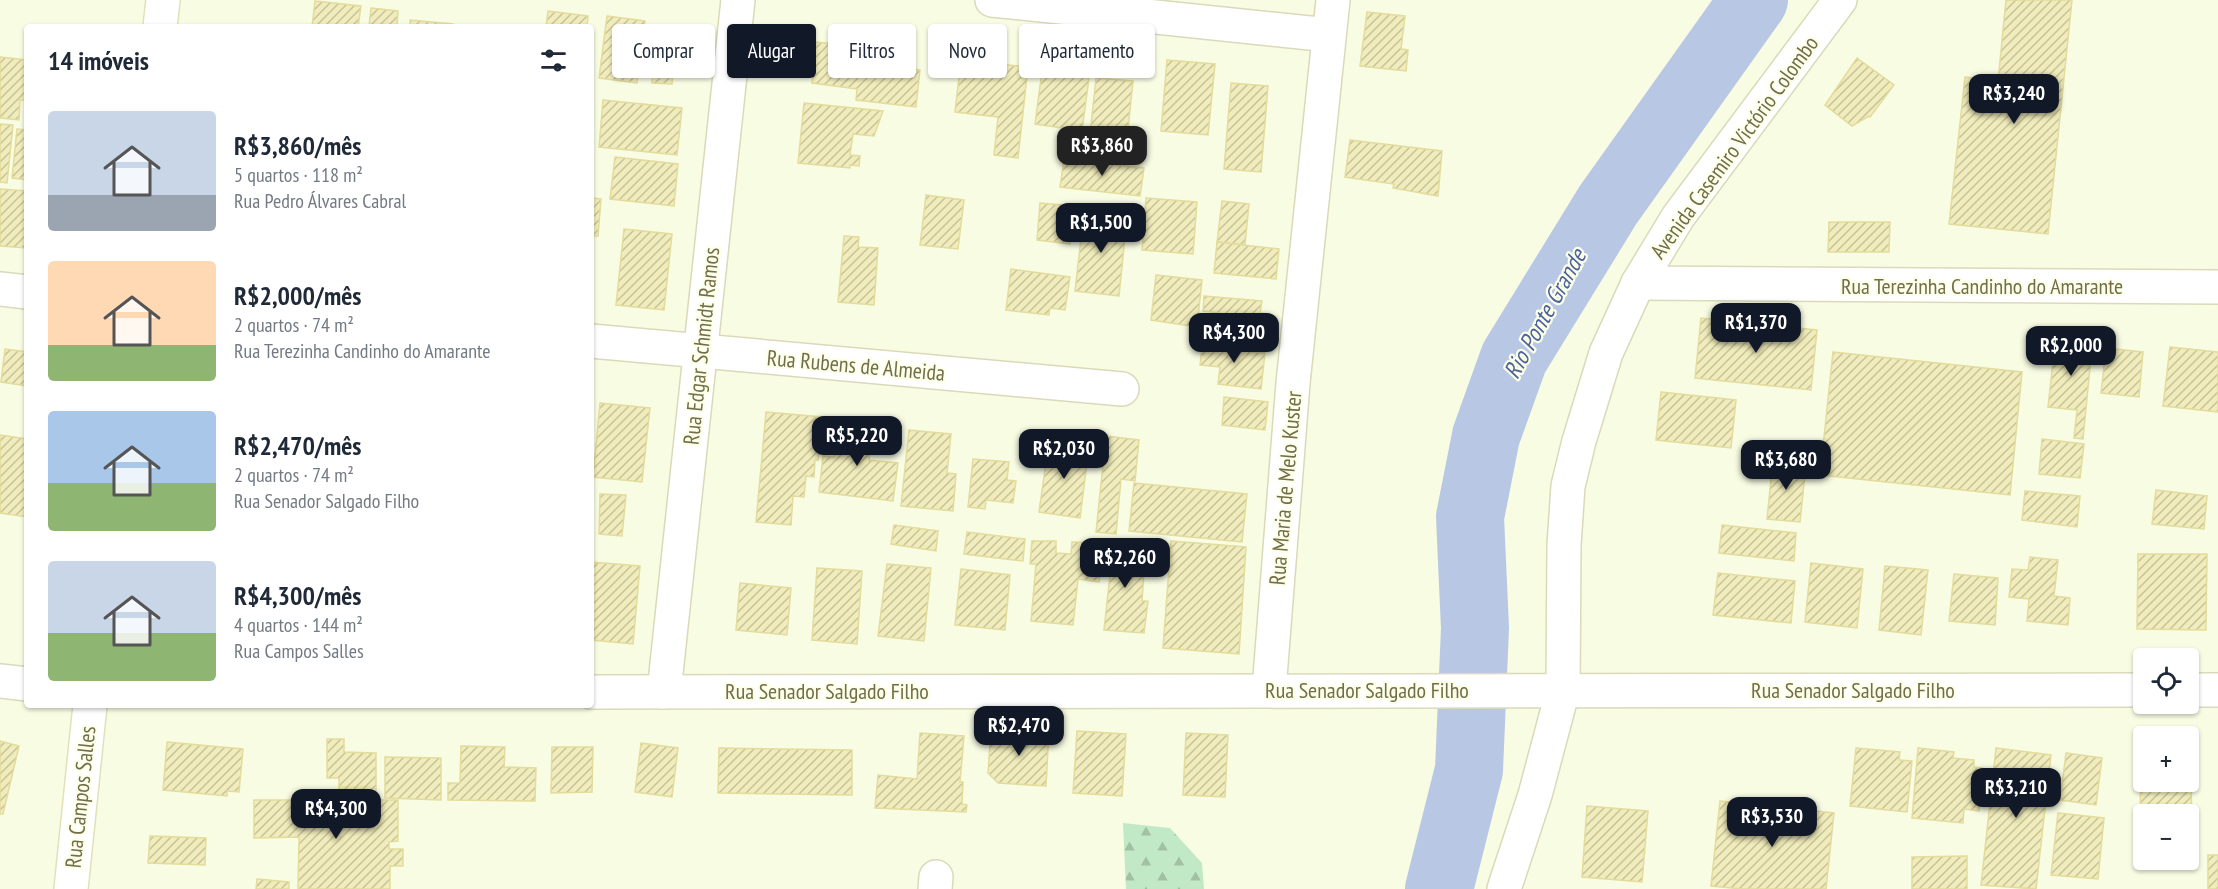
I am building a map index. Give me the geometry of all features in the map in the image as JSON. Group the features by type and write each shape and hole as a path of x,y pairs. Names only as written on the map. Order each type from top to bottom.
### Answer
{"street":[{"path":"160,24 163,0"},
{"name":"Rua Edgar Schmidt Ramos","path":"664,692 738,0"},
{"path":"992,0 1329,35"},
{"name":"Rua Maria de Melo Kuster","path":"1269,690 1293,383 1333,0"},
{"name":"Avenida Casemiro Victório Colombo","path":"1504,889 1535,795 1563,690 1564,545 1568,486 1606,352 1638,284 1678,217 1840,0"},
{"name":"Rua Terezinha Candinho do Amarante","path":"1638,284 2218,287"},
{"path":"0,289 24,292"},
{"name":"Rua Rubens de Almeida","path":"594,341 1122,389"},
{"path":"0,681 24,684"},
{"name":"Rua Senador Salgado Filho","path":"594,692 2133,690"},
{"path":"2199,690 2218,690"},
{"name":"Rua Campos Salles","path":"71,889 90,708"}],"green space":[{"path":"1123,823 1170,828 1202,863 1204,889 1126,889"}],"building":[{"path":"2006,0 2072,0 2048,234 1949,224 1965,77 1998,81"},
{"path":"315,1 361,6 358,24 312,24"},
{"path":"371,8 398,11 397,24 369,24"},
{"path":"548,11 588,16 587,24 546,24"},
{"path":"1367,12 1405,16 1401,49 1408,50 1406,71 1360,66"},
{"path":"607,16 645,21 645,24 612,24 612,78 638,78 637,83 599,78"},
{"path":"410,20 453,24 410,24"},
{"path":"816,42 828,43 828,78 916,78 916,70 920,70 916,107 856,100 857,89 812,83 812,78 816,78"},
{"path":"0,57 24,60 24,100 20,100 19,120 0,118"},
{"path":"1857,58 1894,85 1870,117 1852,126 1825,105"},
{"path":"1167,60 1215,64 1208,135 1161,131"},
{"path":"1007,65 1019,66 1019,78 1027,78 1018,158 994,155 998,117 955,112 959,78 1007,78"},
{"path":"652,78 672,78 672,84 652,83"},
{"path":"1041,78 1089,78 1082,131 1035,124"},
{"path":"1096,78 1133,81 1125,158 1116,157 1116,165 1087,162"},
{"path":"1231,83 1268,86 1261,172 1224,169"},
{"path":"603,100 682,108 677,155 599,147"},
{"path":"804,103 883,111 874,136 853,134 850,155 860,156 859,166 850,165 850,168 798,163"},
{"path":"0,124 13,125 7,183 0,182"},
{"path":"17,129 24,130 24,180 12,178"},
{"path":"1350,140 1442,151 1438,196 1393,188 1394,184 1345,177"},
{"path":"615,157 678,164 674,206 610,199"},
{"path":"1064,159 1144,168 1140,196 1060,187"},
{"path":"0,189 24,191 24,248 0,246"},
{"path":"926,195 964,200 958,249 920,245"},
{"path":"594,198 601,199 598,236 594,236"},
{"path":"1146,198 1197,202 1193,254 1142,250"},
{"path":"1222,201 1249,204 1245,245 1217,242"},
{"path":"1040,203 1074,206 1070,244 1037,240"},
{"path":"1084,212 1127,217 1119,296 1075,291"},
{"path":"1829,222 1890,222 1889,252 1828,252"},
{"path":"624,229 672,234 664,310 616,305"},
{"path":"844,236 859,237 858,247 878,248 874,305 838,302"},
{"path":"1217,242 1279,249 1276,279 1214,273"},
{"path":"1011,269 1070,277 1065,310 1050,308 1049,315 1006,310"},
{"path":"1156,275 1202,280 1197,327 1151,320"},
{"path":"1204,296 1262,301 1260,313 1269,314 1267,340 1217,335 1219,313 1203,311"},
{"path":"1701,318 1817,330 1811,390 1695,378"},
{"path":"2056,334 2093,338 2083,439 2074,438 2077,410 2048,407"},
{"path":"1203,340 1236,343 1235,350 1265,353 1261,389 1218,384 1220,367 1200,365"},
{"path":"2170,347 2218,352 2218,412 2163,406"},
{"path":"2106,348 2143,352 2139,397 2101,393"},
{"path":"5,349 24,352 24,386 1,382"},
{"path":"1833,352 2022,372 2010,495 1820,475"},
{"path":"1661,392 1736,400 1731,448 1656,440"},
{"path":"1224,397 1268,402 1265,430 1222,425"},
{"path":"600,403 650,408 642,482 594,477"},
{"path":"766,412 823,417 814,477 806,476 804,497 793,496 791,525 756,522"},
{"path":"838,424 873,427 869,460 898,463 893,501 819,492 823,456 834,457"},
{"path":"909,430 951,434 947,473 956,474 953,511 901,506"},
{"path":"0,435 24,439 24,517 0,513"},
{"path":"1106,436 1139,440 1135,481 1121,479 1116,534 1096,532"},
{"path":"2042,439 2084,444 2080,478 2039,474"},
{"path":"1049,441 1089,447 1080,518 1039,512"},
{"path":"973,459 1009,462 1007,480 1016,481 1013,503 986,500 985,509 968,507"},
{"path":"1773,460 1806,464 1800,522 1767,519"},
{"path":"1134,483 1247,494 1242,542 1129,531"},
{"path":"2156,490 2207,496 2204,529 2152,524"},
{"path":"2025,491 2080,496 2077,527 2022,520"},
{"path":"600,494 626,495 622,536 599,534"},
{"path":"894,525 938,531 936,551 891,544"},
{"path":"1722,525 1796,533 1794,561 1719,553"},
{"path":"967,532 1025,539 1023,561 964,554"},
{"path":"1032,541 1056,541 1056,553 1071,554 1072,542 1103,543 1099,582 1078,579 1073,625 1031,621 1036,564 1030,564"},
{"path":"1171,541 1246,547 1239,654 1163,648"},
{"path":"1107,542 1139,544 1138,557 1145,558 1142,601 1148,601 1144,633 1104,630 1111,565 1104,565"},
{"path":"2138,554 2207,554 2206,630 2137,629"},
{"path":"2030,557 2058,560 2054,596 2070,598 2068,625 2027,621 2029,599 2009,597 2012,569 2028,570"},
{"path":"594,562 640,566 633,644 594,640"},
{"path":"1811,563 1863,569 1857,628 1805,622"},
{"path":"887,564 931,568 924,641 878,636"},
{"path":"1885,566 1928,570 1921,635 1879,630"},
{"path":"817,568 862,571 857,644 812,640"},
{"path":"961,569 1010,575 1005,630 955,625"},
{"path":"1718,573 1795,581 1791,623 1713,615"},
{"path":"1954,574 1998,578 1995,625 1949,621"},
{"path":"740,583 791,588 787,635 736,630"},
{"path":"991,728 1049,731 1046,786 998,783 988,773"},
{"path":"1077,731 1126,734 1122,796 1073,793"},
{"path":"920,733 964,736 960,782 963,782 962,804 967,805 966,812 875,808 878,775 917,779"},
{"path":"1186,733 1228,735 1225,797 1183,795"},
{"path":"327,739 344,739 344,752 376,753 376,795 339,795 339,778 327,778"},
{"path":"0,741 19,746 3,814 0,814"},
{"path":"167,742 243,749 239,792 227,791 227,796 163,790"},
{"path":"641,743 678,748 672,797 635,792"},
{"path":"461,746 505,747 504,767 536,768 535,801 448,800 448,783 460,783"},
{"path":"552,747 593,747 592,792 551,793"},
{"path":"719,748 852,750 852,795 718,793"},
{"path":"1856,748 1900,752 1899,760 1912,761 1907,812 1850,806"},
{"path":"1918,748 1954,752 1953,758 1974,760 1974,767 1982,768 1979,811 1964,809 1963,823 1912,818"},
{"path":"1996,748 2051,755 2036,889 1981,885"},
{"path":"2066,753 2102,758 2096,805 2060,800"},
{"path":"385,757 441,758 441,800 385,798"},
{"path":"2140,792 2191,792 2191,804 2140,804"},
{"path":"254,800 398,800 398,841 389,842 389,849 403,849 403,866 390,866 390,889 298,889 299,837 254,838"},
{"path":"1720,801 1834,813 1826,889 1742,889 1711,886"},
{"path":"1587,806 1648,811 1642,882 1582,877"},
{"path":"2058,813 2104,818 2098,879 2051,875"},
{"path":"150,836 206,838 205,865 148,863"},
{"path":"2208,855 2218,855 2218,889 2208,889"},
{"path":"1967,856 1967,889 1912,889 1912,857"},
{"path":"257,879 289,882 289,889 256,889"}],"waterway":[{"name":"Rio Ponte Grande","path":"1439,889 1469,770 1475,628 1470,517 1486,436 1514,358 1608,205 1754,0"}]}
